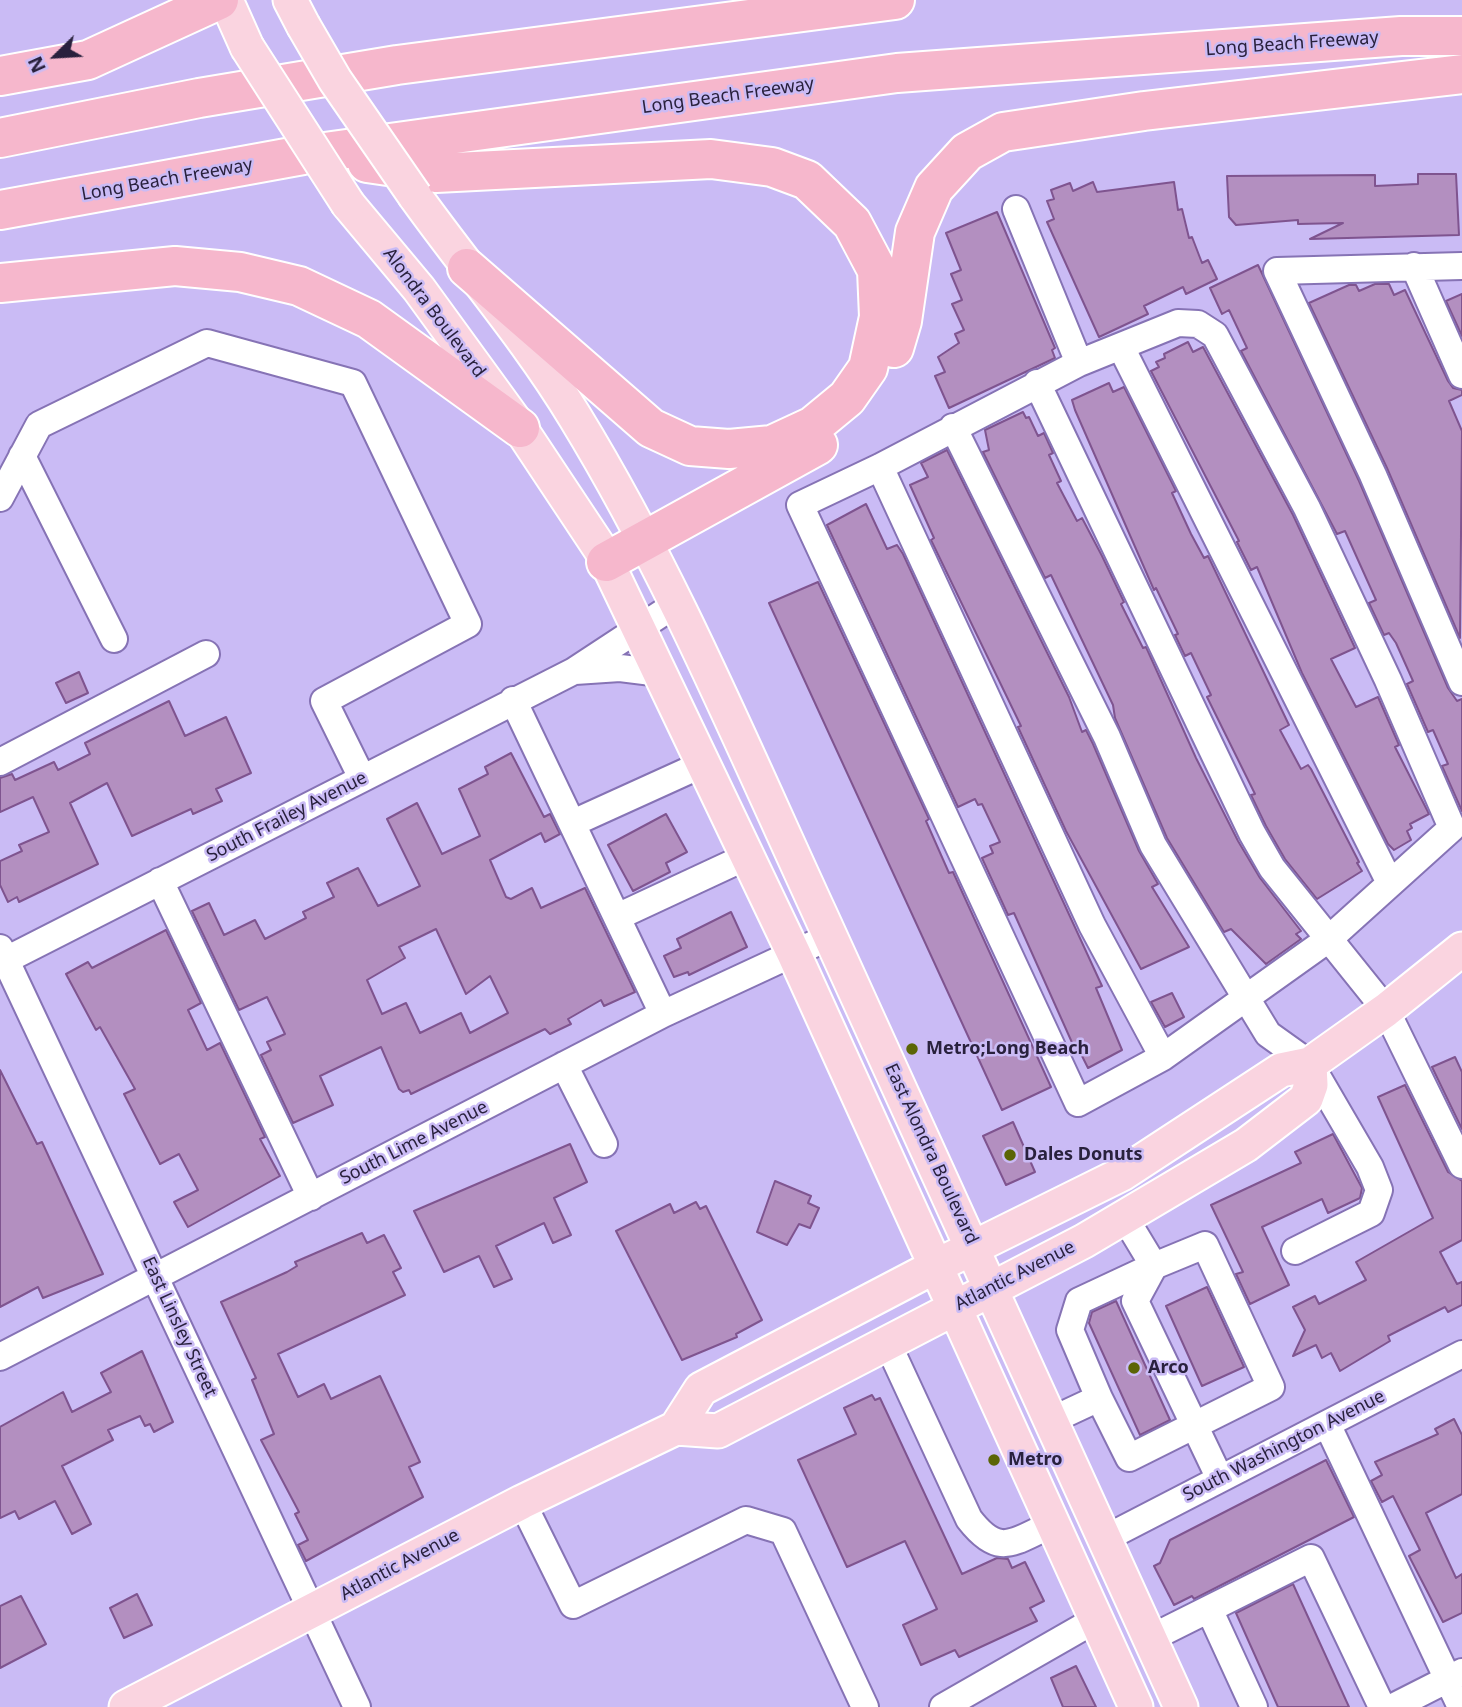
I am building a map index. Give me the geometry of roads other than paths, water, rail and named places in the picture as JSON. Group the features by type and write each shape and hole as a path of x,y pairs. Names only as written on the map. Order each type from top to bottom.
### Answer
{"highway":[{"path":"88,60 149,14 156,0"},
{"path":"0,76 88,60 219,0"},
{"path":"0,138 199,98 397,65 895,0"},
{"name":"Long Beach Freeway","path":"0,210 303,155 897,73 1401,36 1462,36"},
{"path":"607,562 801,456 845,427 868,405 888,370 895,346 915,232 934,188 967,152 1003,132 1046,124 1462,74"},
{"path":"303,155 436,173 711,159 772,167 807,180 852,223 877,270 879,317 868,368 847,398 813,426 772,445 729,449 690,446 651,428 467,268"},
{"path":"0,283 175,266 240,272 299,286 369,319 520,428"}],"main road":[{"name":"Alondra Boulevard","path":"226,0 247,47 348,204 419,289 520,428 607,562 638,628"},
{"path":"296,13 335,80 415,196 467,268 528,344 575,417 676,604"},
{"name":"East Alondra Boulevard","path":"676,604 974,1247 1181,1707"},
{"path":"638,628 794,954 1136,1707"},
{"path":"676,1428 701,1389 936,1266 1122,1174 1281,1070 1310,1065 1386,1010 1461,950"},
{"name":"Atlantic Avenue","path":"126,1707 522,1502 676,1428 718,1431 1125,1218 1246,1145 1306,1100 1310,1092 1310,1065"}],"street":[{"path":"1016,209 1079,363"},
{"path":"1414,266 1462,375"},
{"path":"1462,266 1277,271 1373,475 1462,682"},
{"path":"1178,323 1198,324 1215,335 1307,508 1388,680 1452,828 1330,938 1163,1057 1078,1103 800,505 880,467 1079,363 1178,323"},
{"path":"0,498 39,425 207,343 353,383 468,624 324,701 362,778"},
{"path":"1121,347 1390,883"},
{"path":"1037,383 1252,833 1272,868 1386,1010 1462,1164"},
{"path":"953,427 1107,737 1153,845 1268,1034 1310,1065 1370,1167 1379,1190 1371,1213 1295,1251"},
{"path":"22,456 114,639"},
{"path":"880,467 1092,925 1163,1057"},
{"name":"South Frailey Avenue","path":"2,957 160,881 574,671 676,604"},
{"path":"0,762 206,654"},
{"name":"South Frailey Avenue","path":"574,671 620,668 660,673"},
{"path":"513,700 663,1014"},
{"path":"573,823 703,764"},
{"path":"617,917 748,856"},
{"path":"160,881 311,1197"},
{"name":"South Lime Avenue","path":"0,1357 663,1014 831,936"},
{"name":"East Linsley Street","path":"2,957 357,1707"},
{"path":"564,1065 604,1144"},
{"path":"1125,1218 1154,1266"},
{"path":"1205,1245 1271,1387 1129,1458 1099,1398 1070,1330 1079,1301 1154,1266 1205,1245"},
{"path":"1154,1266 1135,1301 1220,1479"},
{"path":"887,1342 969,1519 981,1535 995,1544 1009,1544 1053,1524"},
{"name":"South Washington Avenue","path":"1106,1538 1462,1354"},
{"path":"1052,1420 1099,1398"},
{"path":"1327,1424 1455,1675 1461,1707"},
{"path":"522,1502 573,1605 746,1520 783,1531 865,1707"},
{"path":"1151,1638 1311,1558 1382,1707"},
{"path":"1209,1609 1254,1707"},
{"path":"943,1707 1095,1619"},
{"path":"1393,1707 1455,1675"}],"place":[{"name":"Metro;Long Beach","path":"912,1049"},
{"name":"Dales Donuts","path":"1010,1155"},
{"name":"Arco","path":"1134,1368"},
{"name":"Metro","path":"994,1460"}]}
